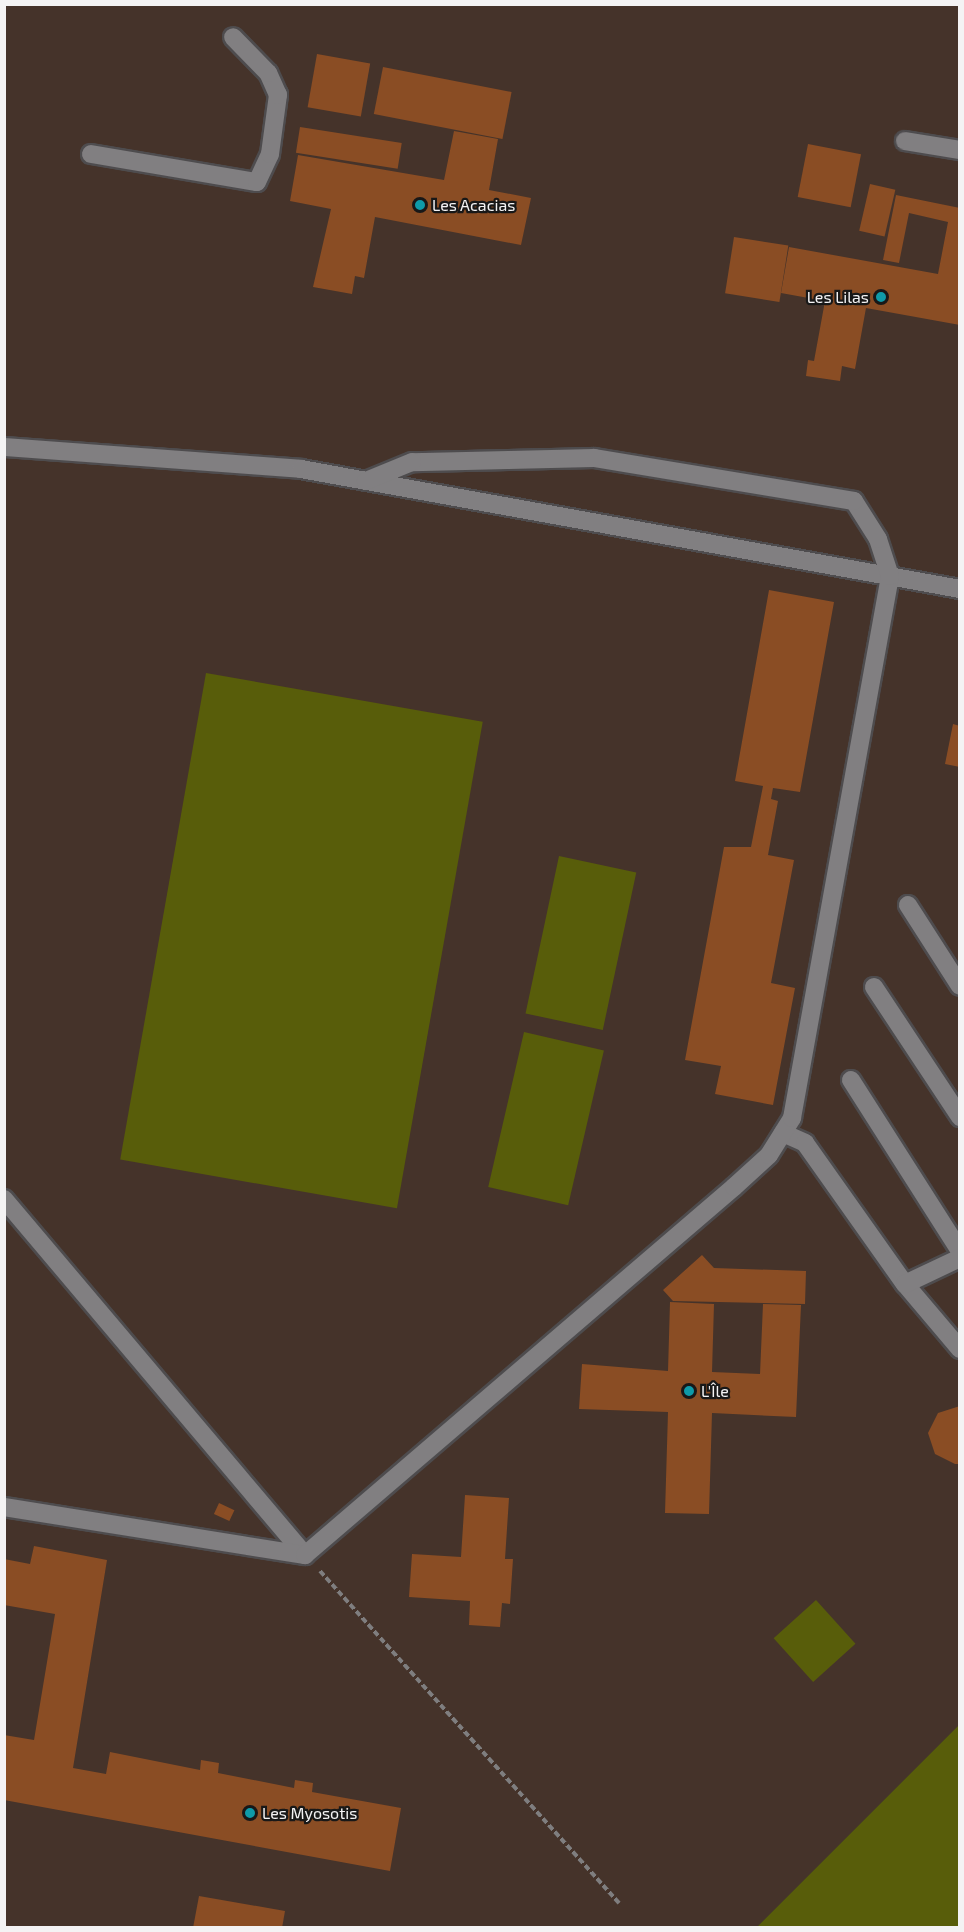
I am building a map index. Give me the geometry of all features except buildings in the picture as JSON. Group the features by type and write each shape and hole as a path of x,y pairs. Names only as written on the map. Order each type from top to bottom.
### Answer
{"lane":[{"path":"92,154 257,182 273,140 278,95 268,73 233,37"},
{"path":"905,141 960,150"},
{"path":"4,447 301,469 960,589"},
{"path":"4,1507 305,1555 770,1155 792,1118 890,576 878,539 854,501 594,458 412,462 366,481"},
{"path":"908,905 960,986"},
{"path":"874,987 960,1117"},
{"path":"850,1080 960,1251"},
{"path":"783,1133 806,1143 904,1284 960,1349"},
{"path":"4,1198 305,1555"},
{"path":"904,1284 960,1258"}],"path":[{"path":"305,1555 618,1904"}],"shaded area":[{"path":"5,5 959,5 959,1725 757,1927 5,1928"},
{"path":"206,673 483,722 397,1208 120,1159"},
{"path":"559,856 636,872 603,1030 526,1013"},
{"path":"524,1032 604,1050 568,1205 488,1187"},
{"path":"816,1600 855,1644 813,1682 774,1638"},
{"path":"959,1725 959,1927 757,1927"}],"place":[{"name":"Les Acacias","path":"420,205"},
{"name":"Les Lilas","path":"881,297"},
{"name":"L'Île","path":"689,1391"},
{"name":"Les Myosotis","path":"250,1813"}]}
